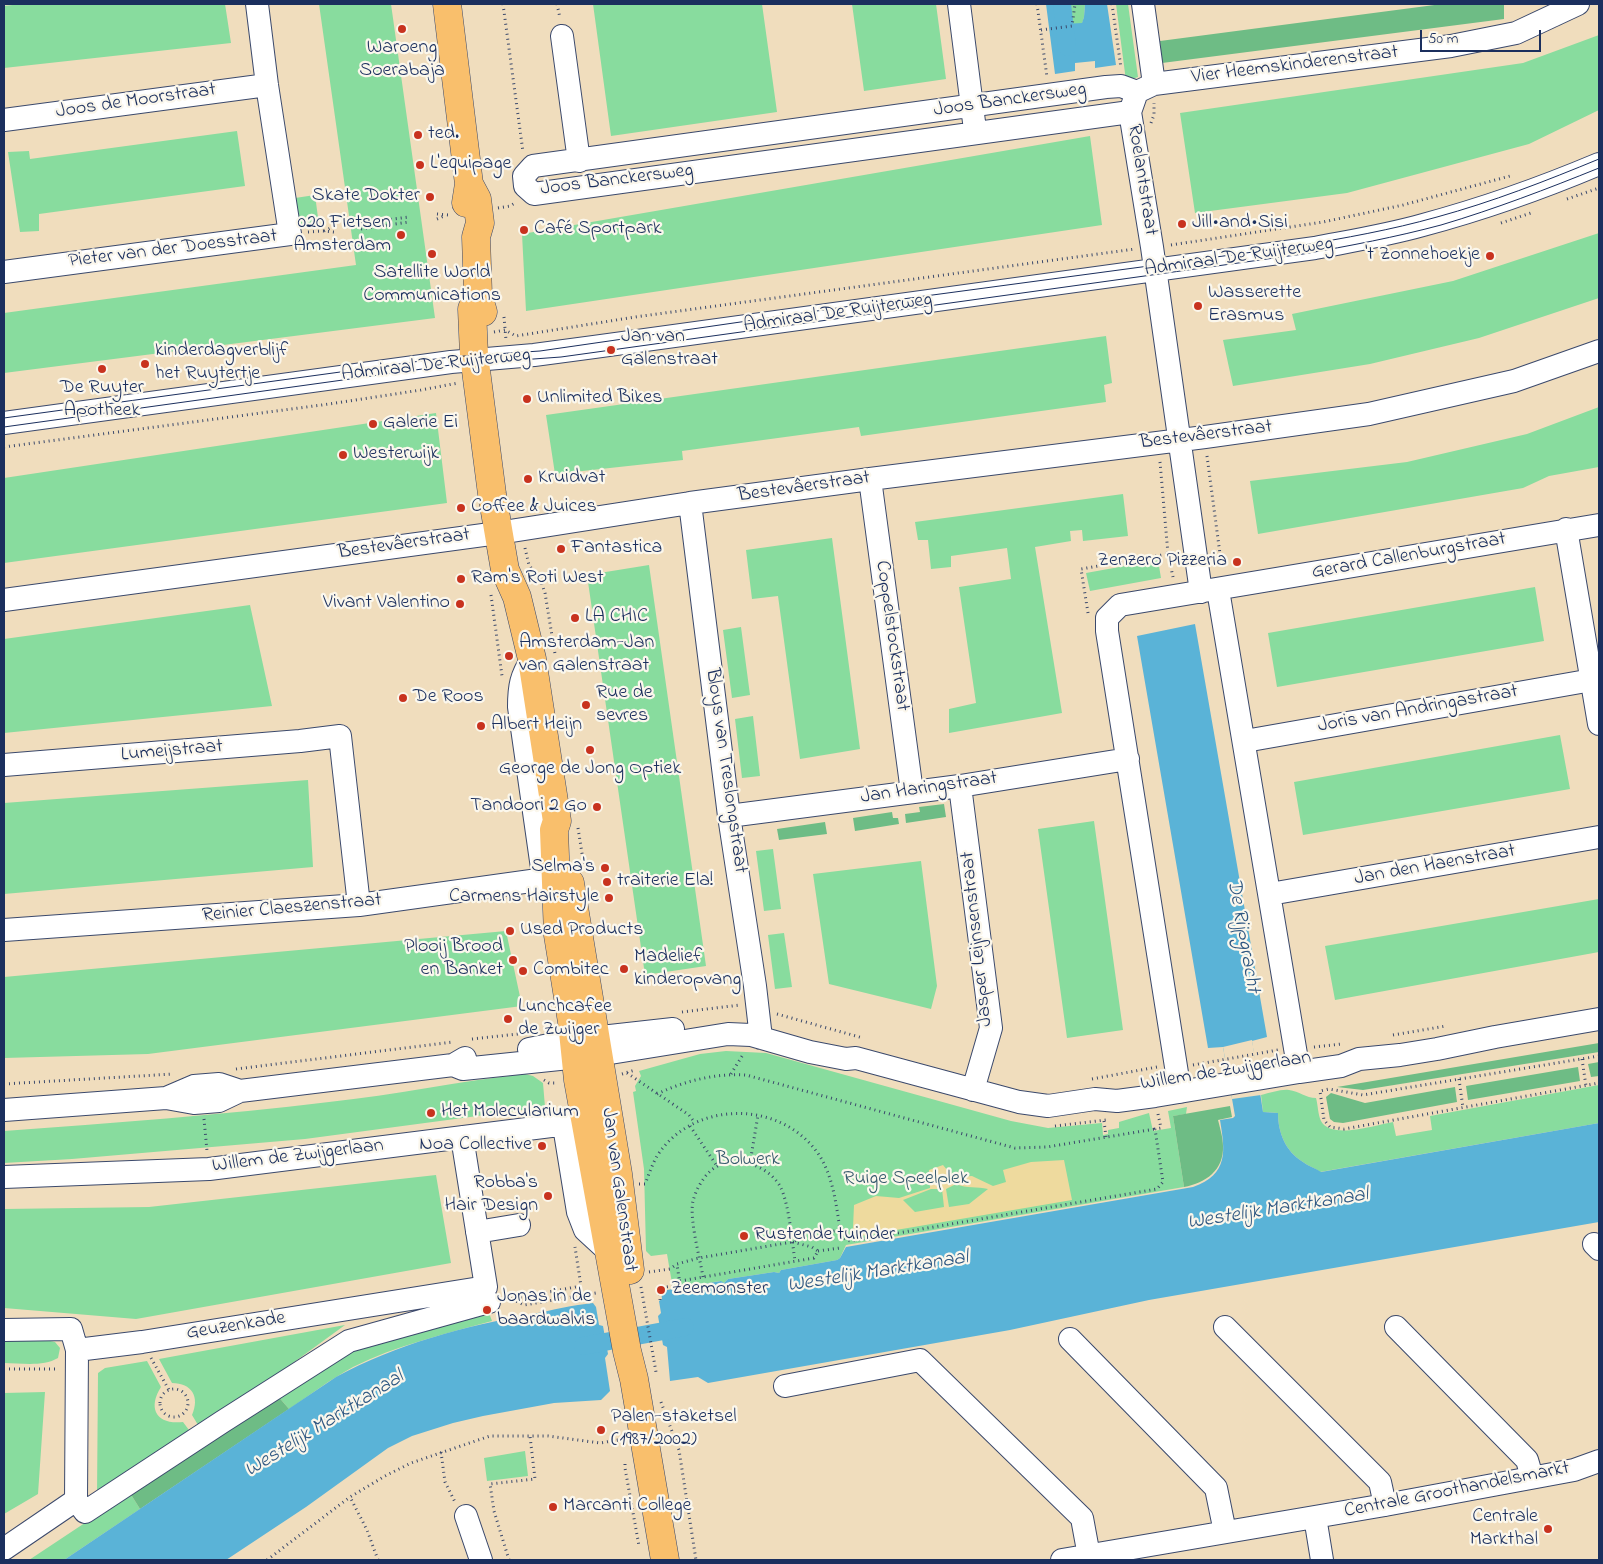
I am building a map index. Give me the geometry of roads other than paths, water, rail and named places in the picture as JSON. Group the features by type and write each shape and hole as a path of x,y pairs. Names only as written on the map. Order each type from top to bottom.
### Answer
{"main road":[{"name":"Jan van Galenstraat","path":"446,4 469,184 466,201 468,223 476,237 478,295 483,311 481,358 504,532 517,568 517,597 532,659 557,821 562,825 557,889 586,1048 618,1174 636,1320 678,1560"},
{"name":"Jan van Galenstraat","path":"586,1048 573,1117 610,1253 616,1290 636,1320"},
{"name":"Jan van Galenstraat","path":"641,1349 636,1388 665,1560"}],"street":[{"name":"Pieter van der Doesstraat","path":"4,272 290,234 267,85 257,4"},
{"path":"959,4 975,133"},
{"name":"Roelantstraat","path":"1144,4 1135,94 1178,440 1210,591"},
{"name":"Vier Heemskinderenstraat","path":"1135,94 1451,46 1516,33 1549,10 1578,4"},
{"path":"562,36 579,161"},
{"name":"Joos de Moorstraat","path":"4,120 267,85"},
{"name":"Joos Banckersweg","path":"1135,94 975,133 534,194 525,186 524,176 533,166 1050,95 1135,94"},
{"name":"Admiraal De Ruijterweg","path":"1155,266 1300,235 1342,230 1406,217 1461,201 1599,149"},
{"name":"Admiraal De Ruijterweg","path":"4,423 481,358 534,356 1155,266 1315,248 1398,232 1489,205 1599,164"},
{"name":"Admiraal De Ruijterweg","path":"1489,205 1536,203 1599,180"},
{"name":"Bestevâerstraat","path":"4,600 504,532 690,503 1369,414 1514,381 1599,352"},
{"name":"Admiraal De Ruijterweg","path":"4,434 481,358"},
{"name":"Coppelstockstraat","path":"870,479 912,792"},
{"name":"Bloys van Treslongstraat","path":"690,503 757,1029"},
{"name":"Gerard Callenburgstraat","path":"1210,591 1566,529 1599,525"},
{"path":"1566,529 1599,724"},
{"path":"1177,1078 1107,631 1107,618 1120,605 1210,591 1245,741 1297,1060"},
{"name":"Jan van Galenstraat","path":"532,659 522,675 519,690 519,707 557,889"},
{"name":"Joris van Andringastraat","path":"1245,741 1592,680"},
{"name":"Lumeijstraat","path":"4,765 290,742 340,736 359,906"},
{"name":"Jan Haringstraat","path":"729,816 960,786 1128,759"},
{"name":"Jasper Leijnsenstraat","path":"960,786 991,1028 973,1090"},
{"name":"Jan den Haenstraat","path":"1270,894 1599,837"},
{"name":"Reinier Claeszenstraat","path":"4,930 359,906 531,881 557,889"},
{"name":"Willem de Zwijgerlaan","path":"4,1110 166,1098 194,1103 219,1101 240,1091 453,1065 463,1069 586,1048 743,1034 757,1029 802,1034 848,1050 856,1058 1037,1106 1056,1105 1091,1090 1117,1101 1153,1082 1352,1051 1409,1053 1599,1019"},
{"name":"Willem de Zwijgerlaan","path":"4,1177 209,1169 551,1126 573,1117"},
{"path":"4,1330 71,1329 77,1359 76,1500 85,1512 349,1341 495,1296 476,1232 462,1137"},
{"path":"476,1232 519,1225"},
{"name":"Geuzenkade","path":"77,1359 142,1342 495,1296"},
{"path":"1396,1327 1528,1460 1532,1477"},
{"path":"1224,1328 1380,1482 1385,1505"},
{"path":"1070,1339 1216,1488 1225,1532"},
{"path":"785,1386 920,1360 1082,1518 1088,1556"},
{"name":"Centrale Groothandelsmarkt","path":"1062,1560 1385,1505 1574,1470 1599,1461"},
{"path":"4,1549 76,1500"},
{"path":"466,1516 481,1560"},
{"path":"1315,1517 1322,1560"}],"water":[{"path":"1046,4 1063,4 1063,24 1082,23 1085,4 1107,4 1116,65 1095,68 1095,61 1075,63 1075,71 1055,74"},
{"name":"De Rijpgracht","path":"1195,624 1267,1037 1252,1041 1263,1112 1278,1113 1279,1127 1287,1147 1297,1158 1321,1172 1599,1123 1599,1222 1149,1300 1010,1330 708,1383 698,1377 670,1381 667,1347 663,1345 658,1316 661,1313 659,1301 662,1299 661,1291 721,1281 724,1283 728,1279 774,1272 779,1273 781,1270 837,1260 846,1247 1193,1187 1205,1182 1219,1168 1223,1151 1220,1120 1235,1116 1223,1047 1208,1048 1137,636"},
{"path":"593,1303 596,1307 599,1325 603,1326 608,1354 605,1358 610,1391 601,1400 554,1403 483,1416 412,1436 388,1448 306,1507 226,1560 64,1560 336,1377 359,1365 407,1346 482,1324"}],"waterway":[{"path":"1062,4 1067,47"},
{"name":"Westelijk Marktkanaal","path":"583,1346 685,1327"}],"tram line":[{"path":"4,418 450,357 540,351 858,305 1298,246 1420,222 1519,191 1599,159"},
{"path":"4,427 451,365 561,357 1303,254 1441,225 1521,198 1599,168"}],"place":[{"name":"Waroeng Soerabaja","path":"402,29"},
{"name":"ted.","path":"418,135"},
{"name":"L'equipage","path":"420,165"},
{"name":"Skate Dokter","path":"430,197"},
{"name":"Jill•and•Sisi","path":"1182,224"},
{"name":"Café Sportpark","path":"524,230"},
{"name":"020 Fietsen Amsterdam","path":"401,235"},
{"name":"Satellite World Communications","path":"432,254"},
{"name":"'t Zonnehoekje","path":"1490,256"},
{"name":"Wasserette Erasmus","path":"1198,306"},
{"name":"Jan van Galenstraat","path":"611,350"},
{"name":"kinderdagverblijf het Ruytertje","path":"145,364"},
{"name":"De Ruyter Apotheek","path":"102,369"},
{"name":"Unlimited Bikes","path":"527,399"},
{"name":"Galerie Ei","path":"373,424"},
{"name":"Westerwijk","path":"343,455"},
{"name":"Kruidvat","path":"528,479"},
{"name":"Coffee & Juices","path":"461,508"},
{"name":"Fantastica","path":"561,549"},
{"name":"Zenzero Pizzeria","path":"1237,562"},
{"name":"Ram's Roti West","path":"461,579"},
{"name":"Vivant Valentino","path":"460,604"},
{"name":"LA CHIC","path":"575,618"},
{"name":"Amsterdam-Jan van Galenstraat","path":"509,656"},
{"name":"De Roos","path":"403,698"},
{"name":"Rue de sevres","path":"586,705"},
{"name":"Albert Heijn","path":"481,726"},
{"name":"George de Jong Optiek","path":"590,750"},
{"name":"Tandoori 2 Go","path":"597,807"},
{"name":"Selma's","path":"605,868"},
{"name":"traiterie Ela!","path":"607,882"},
{"name":"Carmens Hairstyle","path":"609,898"},
{"name":"Used Products","path":"510,931"},
{"name":"Plooij Brood en Banket","path":"513,960"},
{"name":"Madelief kinderopvang","path":"624,969"},
{"name":"Combitec","path":"523,971"},
{"name":"Lunchcafee de Zwijger","path":"508,1019"},
{"name":"Het Molecularium","path":"431,1113"},
{"name":"Noa Collective","path":"542,1146"},
{"name":"Robba's Hair Design","path":"548,1196"},
{"name":"Rustende tuinder","path":"744,1236"},
{"name":"Zeemonster","path":"661,1290"},
{"name":"Jonas in de baardwalvis","path":"487,1310"},
{"name":"Palen-staketsel (1987/2002)","path":"601,1430"},
{"name":"Marcanti College","path":"553,1507"},
{"name":"Centrale Markthal","path":"1548,1529"}],"park label":[{"name":"Bolwerk","path":"748,1161"},
{"name":"Ruige Speelplek","path":"906,1180"}]}
